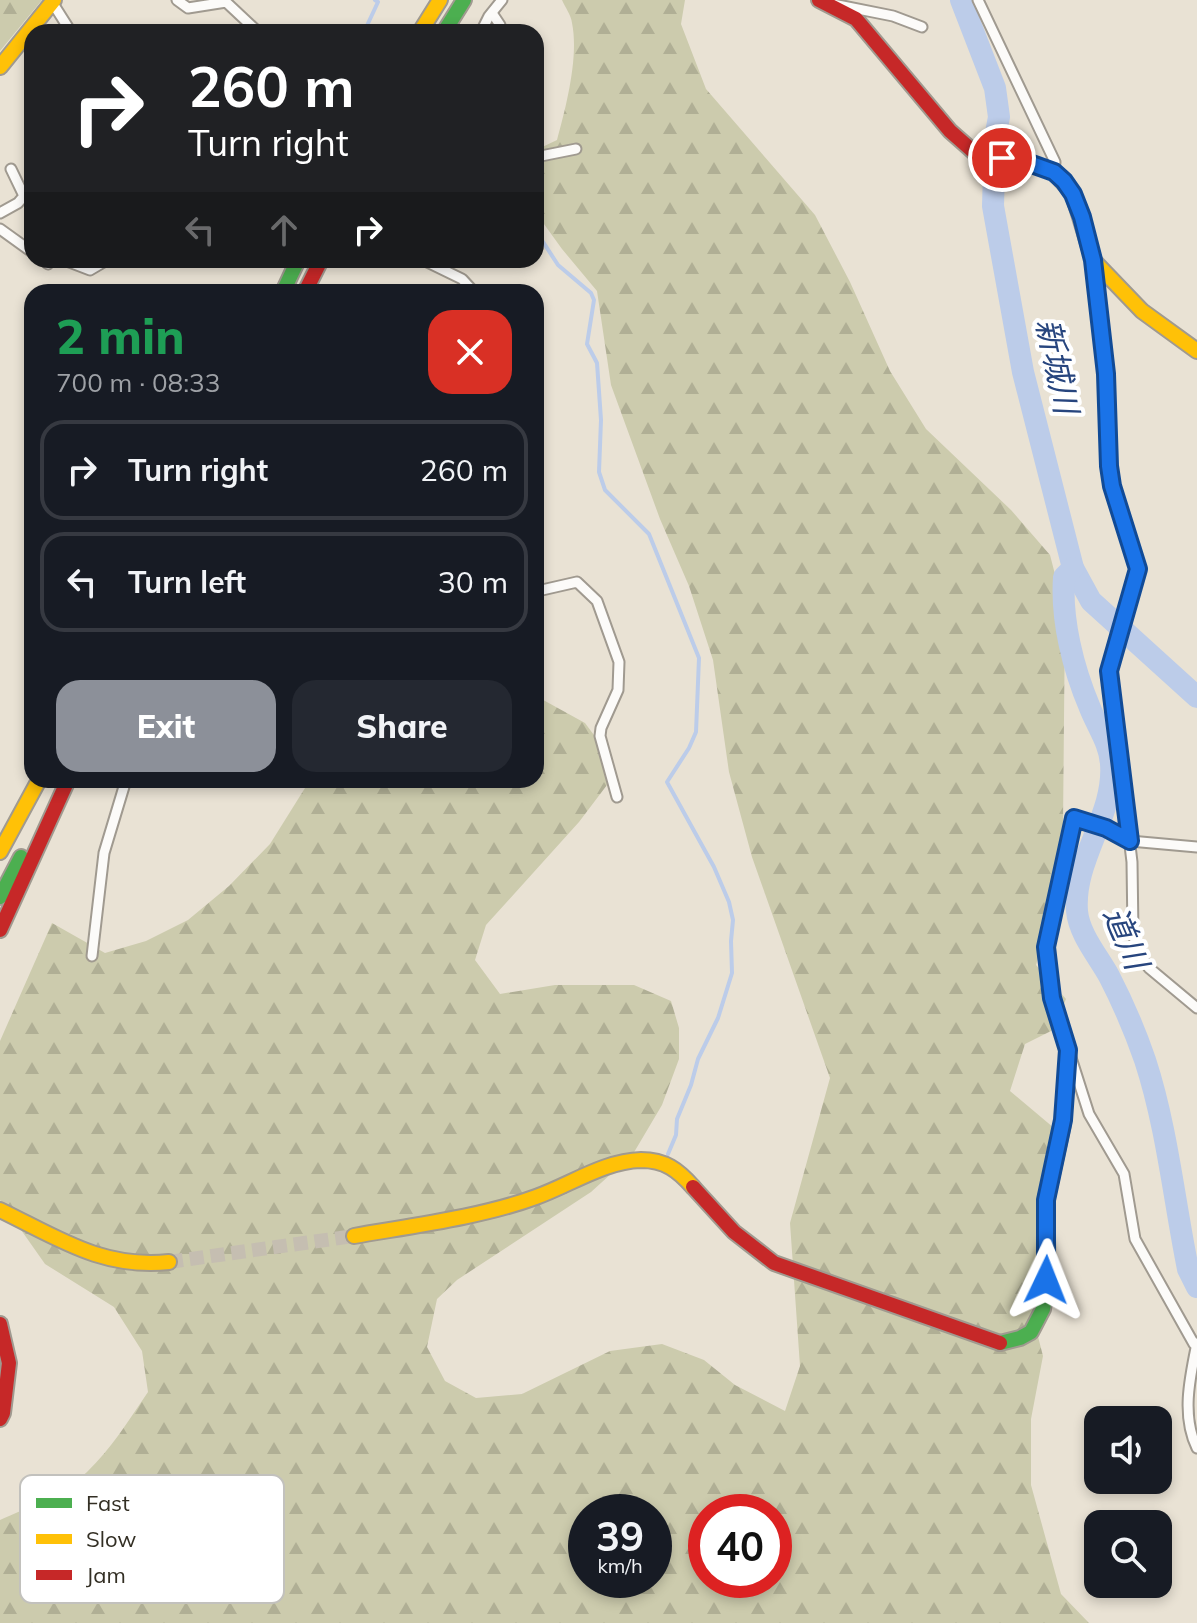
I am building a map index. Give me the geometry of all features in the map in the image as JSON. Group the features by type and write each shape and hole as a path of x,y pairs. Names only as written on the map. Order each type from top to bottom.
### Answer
{"main road":[{"path":"425,24 440,0"},
{"path":"449,24 464,0"},
{"path":"35,24 53,1"},
{"path":"827,1 856,19 950,131 975,153 1029,163 1054,172 1073,194 1093,260 1142,311 1197,351"},
{"path":"0,67 24,37"},
{"path":"0,852 35,788"},
{"path":"0,897 58,788"},
{"path":"0,930 64,788"},
{"path":"354,1236 448,1219 534,1198 626,1162 661,1162 677,1169 734,1232 774,1263 898,1305 996,1343 1006,1343 1031,1333 1038,1326 1044,1305 1048,1254 1046,1200 1063,1120 1068,1050"},
{"path":"0,1210 89,1254 121,1265 169,1262"},
{"path":"0,1324 9,1363 0,1419"}],"street":[{"path":"177,0 188,8 226,2 249,24"},
{"path":"486,24 502,0"},
{"path":"978,0 1055,162 1054,172"},
{"path":"53,1 66,24"},
{"path":"827,1 893,16 922,27"},
{"path":"492,13 499,24"},
{"path":"544,155 576,149"},
{"path":"1,210 18,203 24,196 11,169"},
{"path":"0,229 24,246"},
{"path":"1093,260 1106,374 1109,466 1112,486 1138,569 1109,671 1130,841 1133,933 1138,953 1149,968 1197,1008"},
{"path":"439,268 467,284"},
{"path":"544,590 577,582 597,601 619,662 618,690 600,736 617,797"},
{"path":"92,956 104,853 124,788"},
{"path":"1197,847 1130,841 1106,828 1074,818 1046,947 1052,998 1089,1114 1124,1174 1135,1239 1194,1344 1197,1343 1188,1404 1189,1432 1197,1448"}],"green space":[{"path":"0,0 42,0 0,51"},
{"path":"562,0 685,0 681,24 706,89 815,215 850,282 890,371 926,429 1011,510 1050,555 1065,613 1063,826 1050,915 1036,965 1066,999 1053,1030 1025,1044 1010,1091 1054,1128 1038,1196 1038,1295 1033,1317 1043,1356 1031,1419 1031,1485 1061,1594 1089,1623 0,1623 0,1520 20,1511 20,1603 284,1603 284,1475 84,1475 112,1444 148,1392 142,1351 114,1307 45,1264 0,1200 0,1041 52,923 105,953 146,941 188,920 229,886 270,844 305,788 544,788 544,700 585,723 608,754 607,785 579,822 486,925 475,960 500,994 555,985 634,985 671,1001 679,1028 679,1059 662,1105 633,1154 591,1192 457,1280 437,1299 427,1347 445,1381 476,1398 522,1394 610,1351 662,1344 704,1360 735,1385 785,1411 800,1366 790,1223 830,1078 752,857 729,772 713,660 689,586 660,519 611,385 597,291 544,224 544,146 557,140 568,97 574,51 572,23"}],"waterway":[{"path":"368,24 378,2 375,0"},
{"name":"新城川","path":"961,0 995,88 999,117 995,138 993,206 1023,372 1073,568 1091,601 1197,697"},
{"path":"544,243 558,265 591,293 594,300 587,344 597,363 601,420 599,472 605,490 649,534 699,658 696,732 667,782 714,867 729,902 733,920 732,973 718,1018 698,1059 668,1154"},
{"name":"道川","path":"1073,568 1064,577 1064,610 1070,644 1078,677 1106,742 1111,764 1107,801 1081,873 1077,892 1078,920 1114,986 1145,1060 1165,1137 1188,1269 1197,1287"}],"tunnel":[{"path":"169,1262 354,1236"}],"traffic: fast":[{"path":"449,24 464,0"},
{"path":"287,284 294,268"},
{"path":"0,897 21,857"},
{"path":"1000,1343 1031,1332 1043,1309 1048,1279 1046,1202 1063,1124 1068,1050"}],"traffic: slow":[{"path":"35,24 54,0"},
{"path":"425,24 440,0"},
{"path":"0,67 24,37"},
{"path":"1061,180 1073,194 1093,260 1142,311 1197,351"},
{"path":"0,852 35,788"},
{"path":"354,1236 515,1204 627,1161 650,1160 664,1164 693,1187"},
{"path":"0,1210 61,1241 101,1256 122,1261 169,1262"}],"traffic: jam":[{"path":"819,0 856,19 950,131 975,153 1029,163 1054,172 1061,180"},
{"path":"309,284 317,268"},
{"path":"0,930 64,788"},
{"path":"693,1187 734,1232 774,1263 1000,1343"},
{"path":"0,1324 9,1363 0,1419"}],"route":[{"path":"1002,158 1054,172 1073,194 1082,217 1093,260 1100,313 1112,486 1138,569 1109,671 1130,841 1106,828 1074,818 1046,947 1052,998 1068,1050 1063,1120 1046,1200 1046,1280"}]}
